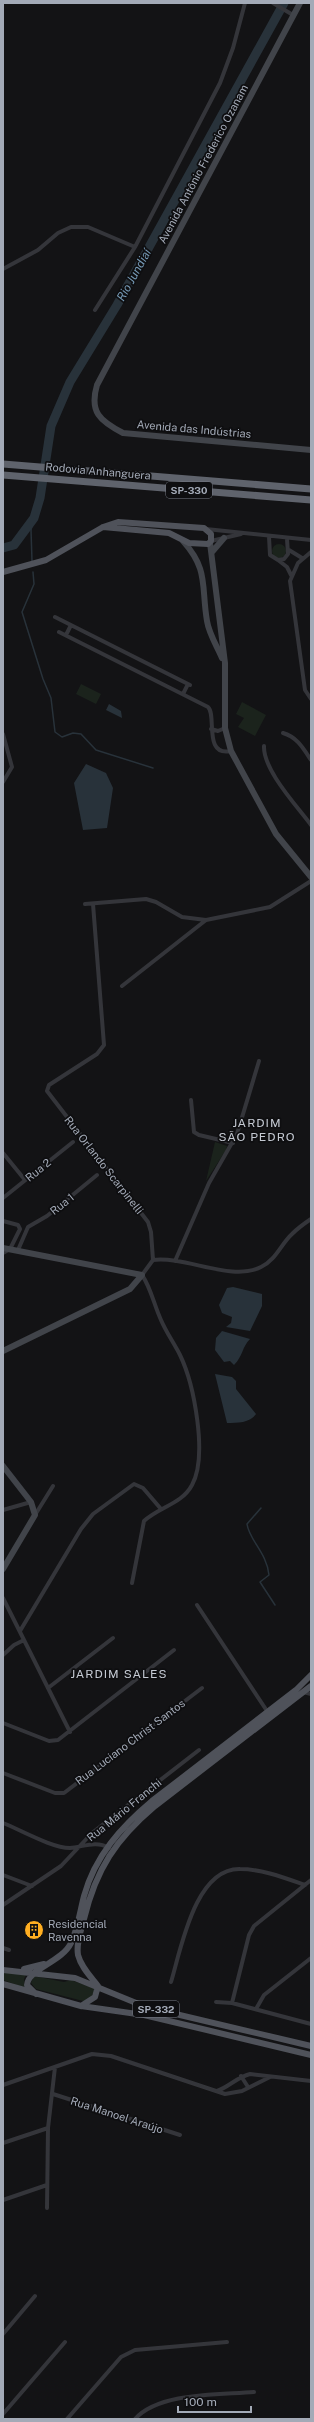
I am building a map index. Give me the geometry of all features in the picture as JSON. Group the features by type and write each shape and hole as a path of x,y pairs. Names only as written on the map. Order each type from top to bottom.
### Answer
{"highway":[{"name":"Rodovia Anhanguera","path":"3,464 311,489"},
{"name":"Rodovia Anhanguera","path":"3,475 311,500"}],"main road":[{"path":"3,572 37,563 103,528 118,522 204,528 211,534 210,542 199,545 169,533 103,528"},
{"path":"149,531 152,525"},
{"path":"181,538 187,527"},
{"path":"36,1994 26,1985 27,1980 35,1972 55,1961 72,1942 91,1876 130,1819 311,1675"},
{"path":"81,2006 95,1997 98,1986 82,1965 78,1945 93,1885 109,1849 135,1823 155,1806 311,1686"},
{"path":"13,1970 55,1961"},
{"name":"SP-332","path":"3,1970 35,1972 75,1978 98,1986 146,2007 311,2046"},
{"name":"SP-332","path":"3,1984 81,2006 144,2015 311,2055"}],"street":[{"path":"95,310 135,247 220,83 233,48 245,3"},
{"path":"272,3 290,13"},
{"name":"Avenida Antônio Frederico Ozanam","path":"92,399 96,385 290,13 300,3"},
{"path":"3,269 38,250 58,233 71,227 88,227 135,247"},
{"name":"Avenida das Indústrias","path":"92,399 98,416 123,433 311,450"},
{"path":"204,528 269,537 311,540"},
{"path":"243,533 210,542 225,663 225,728 231,751 276,834 311,877"},
{"path":"269,537 270,555 286,567 291,575 292,597 305,690 311,699"},
{"path":"181,538 200,564 204,582 207,620 225,663"},
{"path":"212,552 224,538"},
{"path":"278,560 287,557 289,550 287,539"},
{"path":"289,550 302,558"},
{"path":"291,575 302,558 311,552"},
{"path":"55,617 189,685 183,694"},
{"path":"207,620 214,624 220,620"},
{"path":"66,635 71,625"},
{"path":"60,632 211,709 211,729 214,743 219,749 231,751"},
{"path":"211,729 218,732 225,728"},
{"path":"283,733 291,735 298,741 311,760"},
{"path":"3,734 12,767 3,782"},
{"path":"264,746 264,756 269,767 311,825"},
{"path":"85,904 146,899 156,902 182,917 206,920 270,907 311,881"},
{"name":"Rua Orlando Scarpinelli","path":"93,904 104,1045 97,1054 49,1085 47,1091 80,1136 142,1212 151,1232 153,1260"},
{"path":"122,986 206,920"},
{"path":"175,1260 210,1183 233,1143 258,1062"},
{"path":"191,1100 194,1132 199,1135 233,1143"},
{"name":"Rua 2","path":"3,1198 73,1142"},
{"path":"3,1153 25,1180"},
{"name":"Rua 1","path":"27,1229 47,1216 97,1175"},
{"path":"3,1351 130,1289 153,1260 175,1260 225,1269 251,1271 270,1262 292,1234 311,1218"},
{"path":"3,1221 20,1228 27,1229 18,1250"},
{"path":"3,1253 20,1228"},
{"path":"6,1248 142,1275 148,1283 164,1328 180,1354 186,1369 201,1447 200,1462 192,1485 186,1494 177,1502 144,1521 141,1530 132,1583"},
{"path":"3,1466 31,1502 35,1515"},
{"path":"20,1630 81,1529 93,1514 134,1484 143,1488 161,1510"},
{"path":"3,1568 53,1486"},
{"path":"3,1510 31,1502"},
{"path":"3,1598 70,1732"},
{"path":"197,1605 267,1711"},
{"path":"48,1688 113,1638"},
{"path":"3,1655 14,1645 24,1640"},
{"path":"3,1723 49,1741 58,1740 174,1650"},
{"name":"Rua Luciano Christ Santos","path":"3,1773 58,1794 66,1792 202,1688"},
{"path":"302,1692 311,1694"},
{"name":"Rua Mário Franchi","path":"3,1905 61,1866 92,1833 199,1750"},
{"path":"3,1823 57,1845 69,1848 96,1844 109,1849"},
{"path":"171,1982 196,1904 205,1889 218,1875 239,1869 278,1876 305,1885"},
{"path":"3,1875 32,1886"},
{"path":"232,2003 249,1935 254,1926 311,1880"},
{"path":"3,1948 10,1950"},
{"path":"256,2009 264,1995 311,1958"},
{"path":"216,2002 232,2003 311,2024"},
{"path":"3,2085 92,2054 101,2054 225,2094 248,2088 270,2077"},
{"path":"48,2208 48,2128 55,2067"},
{"path":"217,2091 226,2088 241,2076 250,2074 311,2081"},
{"path":"241,2076 248,2088"},
{"name":"Rua Manoel Araújo","path":"53,2094 180,2135"},
{"path":"3,2143 48,2128"},
{"path":"3,2200 47,2185"},
{"path":"3,2334 35,2296"},
{"path":"3,2414 65,2342"},
{"path":"67,2419 121,2357 135,2350 227,2342"},
{"path":"136,2419 141,2412 166,2400 254,2392"}],"shaded area":[{"path":"279,544 284,546 286,551 284,556 279,558 274,556 272,551 274,546"},
{"path":"81,684 101,694 96,704 76,694"},
{"path":"242,702 266,715 255,736 238,727 244,718 236,714"},
{"path":"109,704 121,711 122,718 106,710"},
{"path":"86,764 106,773 113,788 107,828 83,830 74,783"},
{"path":"215,1142 227,1146 226,1150 206,1181"},
{"path":"233,1287 262,1294 262,1306 250,1331 226,1327 231,1323 232,1317 222,1313 219,1305 227,1288"},
{"path":"222,1331 250,1339 234,1365 230,1361 224,1362 215,1350 216,1338"},
{"path":"215,1374 232,1377 236,1381 236,1389 256,1414 253,1417 243,1422 227,1423"},
{"path":"3,1973 27,1973 24,1979 25,1988 3,1980"},
{"path":"34,1976 64,1982 71,1980 94,1988 94,1993 87,2002 36,1989 31,1983"}],"waterway":[{"name":"Rio Jundiaí","path":"3,548 14,545 34,518 40,498 51,426 70,382 117,305 284,3"},
{"path":"32,561 31,530 34,518"},
{"path":"33,572 34,584 22,612 43,679 51,698 55,732 62,737 73,733 81,734 96,750 153,768"},
{"path":"261,1508 247,1524 248,1530 262,1553 268,1567 269,1575 260,1582 275,1605"}],"place":[{"name":"Residencial Ravenna","path":"34,1930"}],"district":[{"name":"JARDIM SÃO PEDRO","path":"257,1130"},
{"name":"JARDIM SALES","path":"119,1674"}]}
